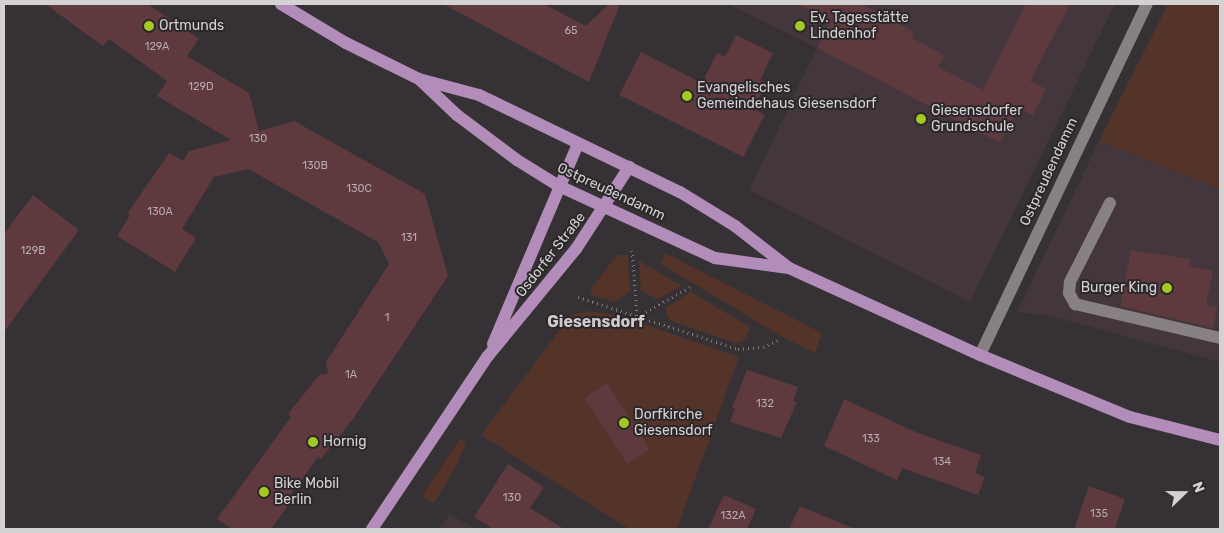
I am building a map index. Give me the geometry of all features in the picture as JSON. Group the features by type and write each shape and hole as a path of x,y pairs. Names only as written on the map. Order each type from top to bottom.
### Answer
{"main road":[{"name":"Ostpreußendamm","path":"281,4 346,44 419,79 480,95 578,144 630,167 735,226 789,268 980,355 1130,417 1220,440"},
{"name":"Ostpreußendamm","path":"419,79 457,115 517,160 559,186 607,206 714,258 789,268"},
{"name":"Osdorfer Straße","path":"488,356 578,144"},
{"name":"Osdorfer Straße","path":"372,529 488,356 576,250 607,206 630,167"}],"street":[{"name":"Ostpreußendamm","path":"980,355 1147,4"},
{"path":"1110,203 1070,282 1069,293 1075,304 1220,338"}],"path":[{"path":"632,250 637,317"},
{"path":"637,317 690,287"},
{"path":"578,297 738,350 762,347 779,340"}],"shaded area":[{"name":"Giesensdorfer Grundschule","path":"728,4 1115,4 970,302 749,190 817,48"},
{"path":"1168,4 1220,4 1220,189 1099,141"},
{"path":"1099,141 1220,189 1220,362 1051,316 1017,312"},
{"path":"665,253 822,333 815,353 781,336 661,264"},
{"path":"617,255 628,255 630,291 615,302 591,295 590,290"},
{"path":"639,261 682,286 657,299 641,291"},
{"path":"691,292 750,327 747,336 742,342 735,343 669,320 665,308"},
{"path":"588,311 617,315 739,357 677,529 629,529 481,435 571,315"},
{"path":"460,439 466,443 457,465 434,503 422,496"},
{"path":"450,514 475,529 439,529"}],"building":[{"path":"45,4 148,4 199,39 187,56 249,93 259,131 294,121 425,194 448,276 353,419 321,459 318,457 284,504 287,507 271,529 232,529 217,519 291,417 288,414 319,375 328,373 326,362 389,264 378,242 248,169 214,177 182,229 196,238 175,272 117,236 130,215 127,214 169,153 183,161 189,151 231,140 157,96 167,81 109,39 103,46"},
{"path":"443,4 544,4 586,26 609,4 620,4 589,82"},
{"path":"797,4 862,4 914,32 912,38 944,55 938,67 983,90 1026,4 1070,4 1030,81 1046,89 1033,115 1018,108 1000,143 817,48 831,20"},
{"name":"Evangelisches Gemeindehaus Giesensdorf","path":"736,35 773,53 760,80 766,83 754,109 765,115 743,157 619,95 641,52 702,83 717,53 725,57"},
{"path":"33,195 79,230 4,332 4,234"},
{"name":"Burger King","path":"1131,250 1190,259 1189,266 1213,271 1206,305 1217,307 1213,328 1120,306"},
{"path":"747,370 798,387 793,401 797,402 781,438 730,422 735,408 732,407"},
{"name":"Dorfkirche Giesensdorf","path":"607,383 650,449 627,464 584,398"},
{"path":"844,399 918,433 981,455 975,473 985,477 978,495 902,468 897,480 824,446"},
{"path":"508,464 544,487 530,508 564,529 493,529 474,517"},
{"path":"1089,486 1125,499 1115,529 1074,529"},
{"path":"724,495 756,509 747,529 708,529"},
{"path":"800,506 855,529 789,529"}],"place":[{"name":"Ortmunds","path":"149,26"},
{"name":"Ev. Tagesstätte Lindenhof","path":"800,26"},
{"name":"Evangelisches Gemeindehaus Giesensdorf","path":"687,96"},
{"name":"Giesensdorfer Grundschule","path":"921,119"},
{"name":"Burger King","path":"1167,288"},
{"name":"Dorfkirche Giesensdorf","path":"624,423"},
{"name":"Hornig","path":"313,442"},
{"name":"Bike Mobil Berlin","path":"264,492"}],"district":[{"name":"Giesensdorf","path":"596,322"}]}
